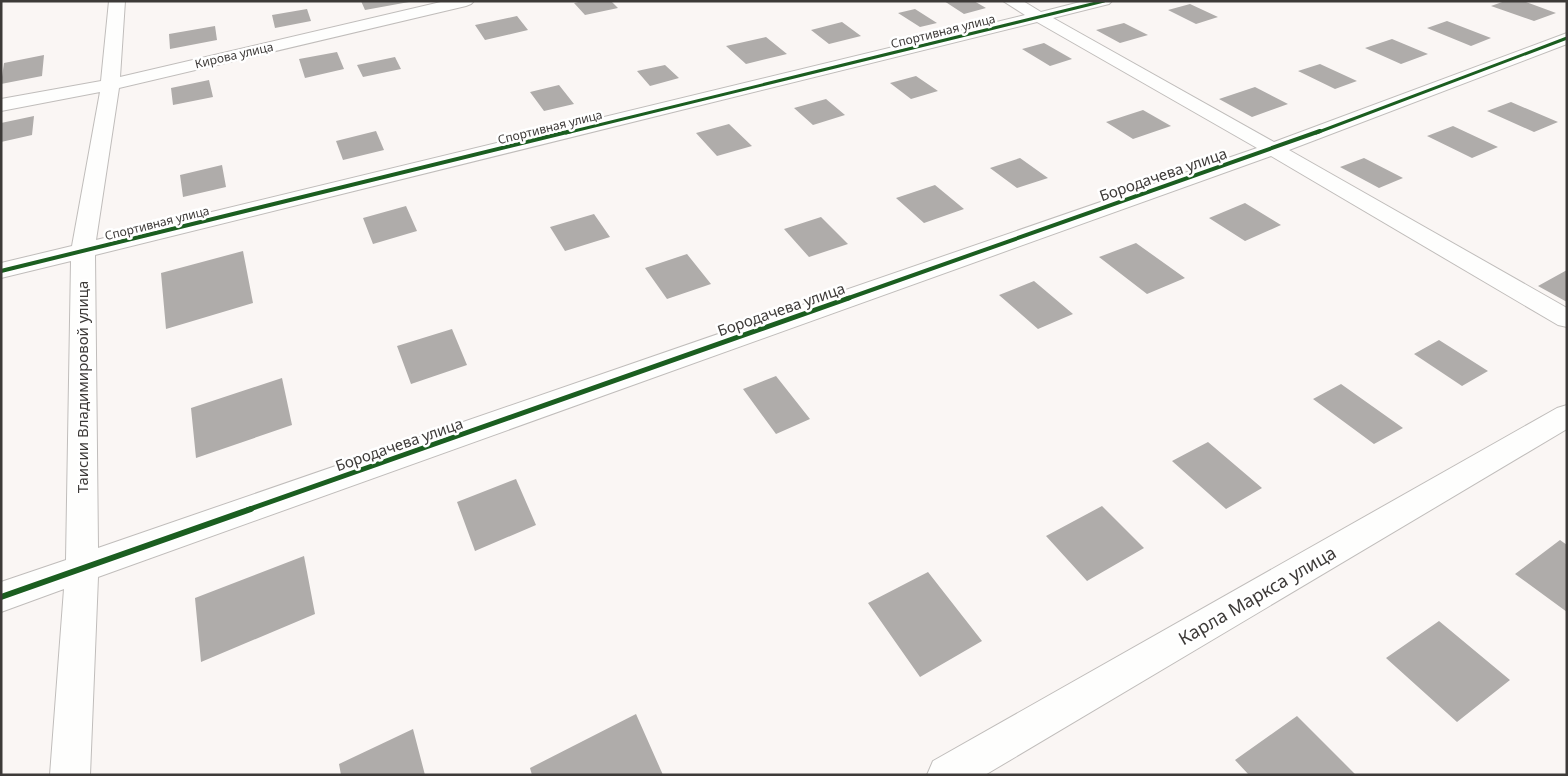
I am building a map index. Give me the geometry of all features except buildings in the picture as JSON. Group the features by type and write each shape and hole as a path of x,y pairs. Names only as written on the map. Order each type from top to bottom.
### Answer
{"street":[{"name":"Таисии Владимировой улица","path":"70,775 82,570 83,251 110,85 117,1"},
{"name":"Кирова улица","path":"1,106 110,85 466,1"},
{"path":"1011,1 1038,18 1273,149 1567,319"},
{"name":"Спортивная улица","path":"1,271 1104,1"},
{"name":"Бородачева улица","path":"1,597 1273,149 1567,38"},
{"name":"Карла Маркса улица","path":"947,775 1567,415"}],"cycle path":[{"path":"1,271 1104,1"},
{"path":"1,597 1273,149 1567,38"}]}
